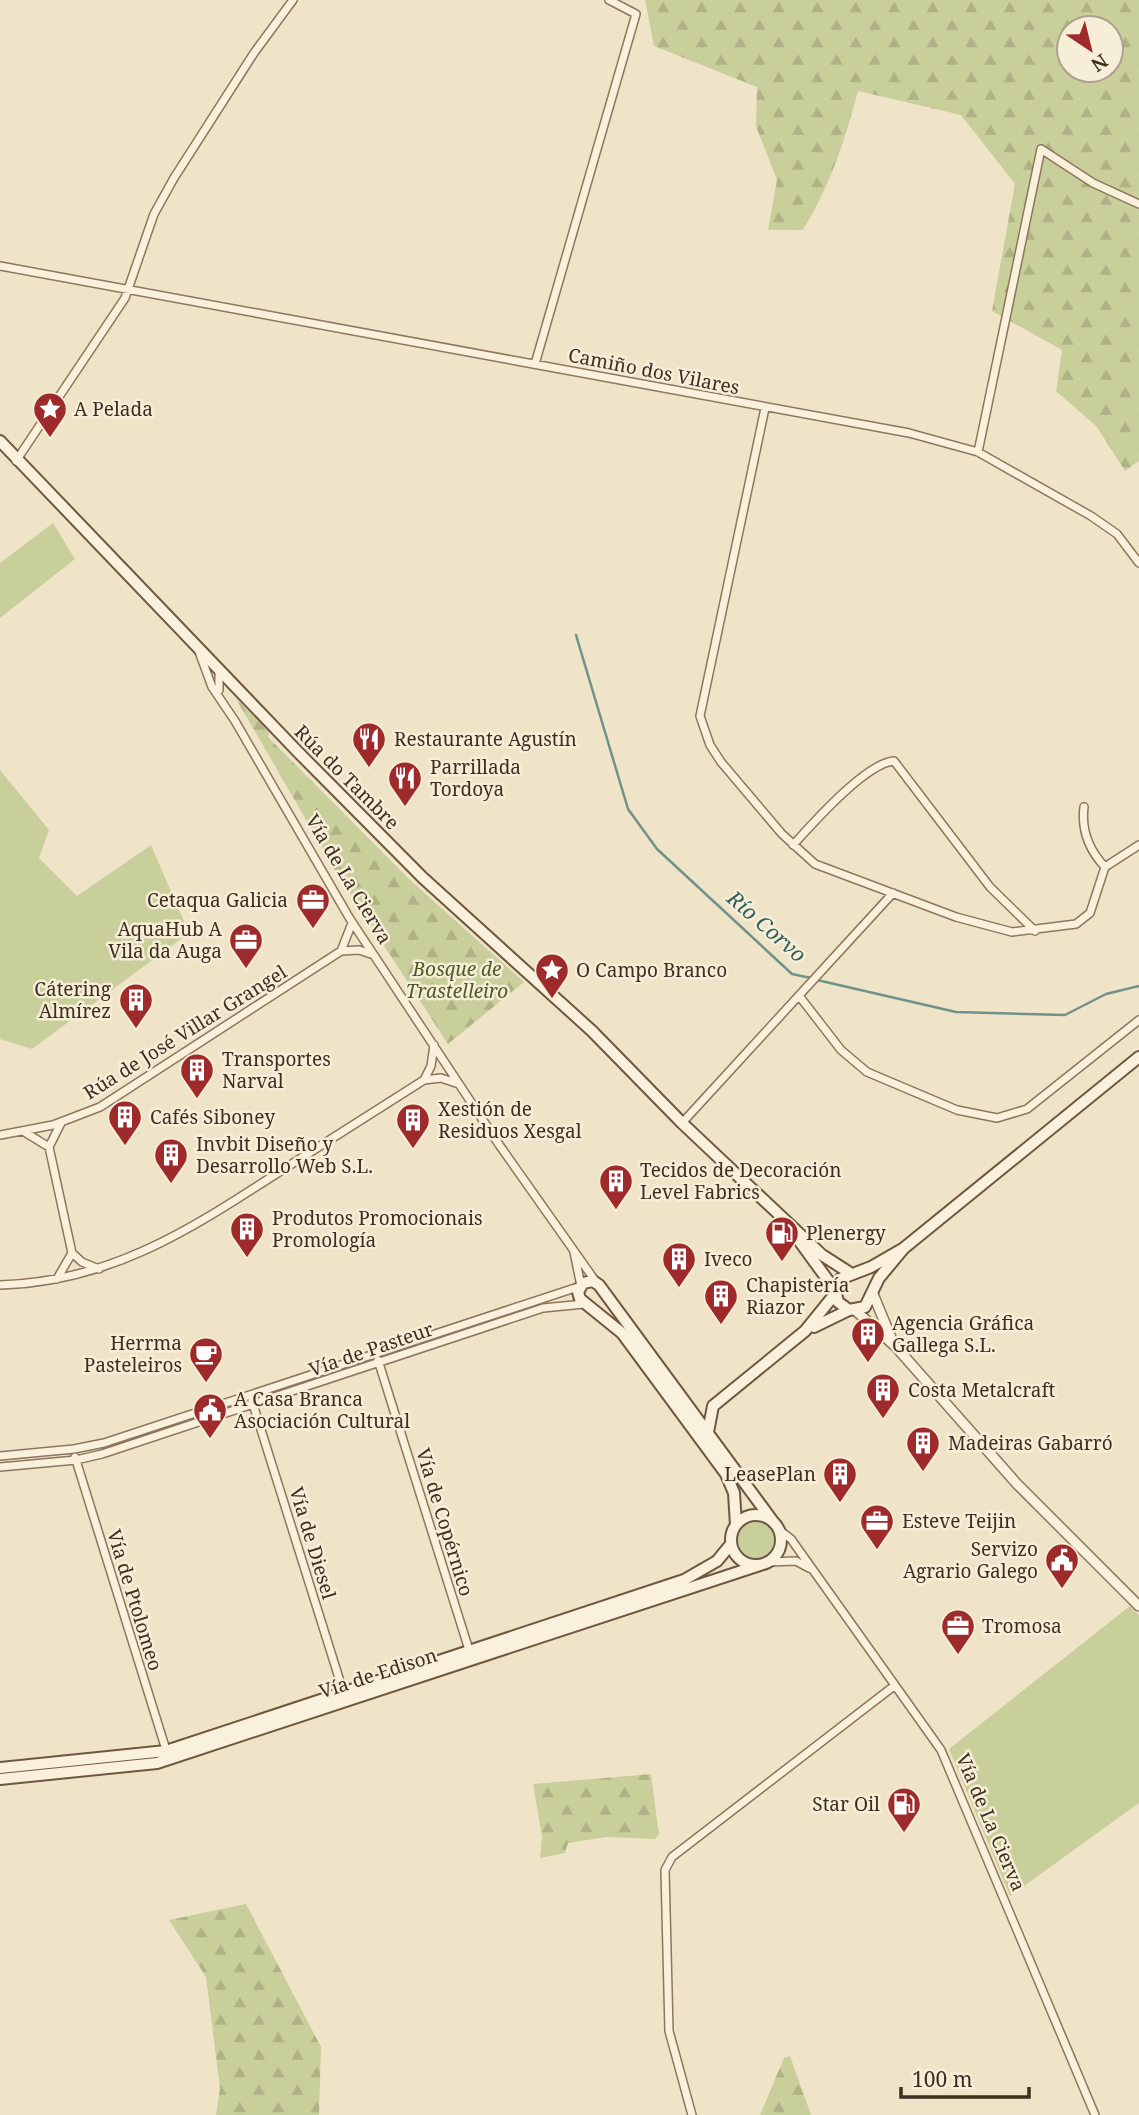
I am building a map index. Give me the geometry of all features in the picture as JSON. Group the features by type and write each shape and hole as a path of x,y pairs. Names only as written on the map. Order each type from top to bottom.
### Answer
{"main road":[{"name":"Rúa do Tambre","path":"0,441 16,461 220,672 423,878 592,1031 682,1123 784,1220"},
{"path":"805,1331 865,1307 879,1278 904,1248 1139,1057"},
{"path":"784,1220 829,1261 866,1277 873,1293"},
{"path":"784,1220 835,1292 838,1302 853,1310"},
{"path":"686,1402 695,1407 713,1406 805,1331 835,1292 840,1279 904,1248"},
{"path":"589,1304 599,1299 598,1286 590,1281 581,1286 580,1299 622,1333 726,1474 734,1493 736,1525 731,1544 733,1551 744,1563 764,1564 779,1548 776,1526 755,1515 736,1525"},
{"name":"Vía de La Cierva","path":"598,1286 776,1526"},
{"path":"708,1432 713,1406"},
{"name":"Vía de Edison","path":"471,1655 684,1580 717,1561 731,1544"},
{"name":"Vía de Edison","path":"0,1779 141,1766 471,1655 764,1564"},
{"name":"Vía de Edison","path":"0,1768 168,1755"}],"street":[{"path":"16,461 130,289 154,214 174,178 254,53 293,0"},
{"path":"535,364 636,14 609,0"},
{"path":"978,452 1041,149 1093,183 1139,204"},
{"name":"Camiño dos Vilares","path":"0,266 909,433 978,452 1091,516 1117,534 1139,562"},
{"path":"765,408 700,716 710,745 721,762 793,845 815,864 978,923 1012,932 1076,925 1087,918 1105,867 1139,845"},
{"name":"Vía de La Cierva","path":"198,649 209,681 220,693 352,923 598,1286"},
{"path":"209,681 220,672"},
{"path":"220,672 220,693"},
{"path":"793,845 839,796 881,765 894,761 990,887 1035,931"},
{"path":"1084,807 1083,829 1092,851 1105,867"},
{"path":"682,1123 893,893"},
{"path":"352,923 344,949 374,955"},
{"name":"Rúa de José Villar Grangel","path":"0,1135 45,1128 100,1107 362,937"},
{"path":"800,997 841,1051 867,1072 957,1110 997,1118 1027,1110 1139,1020"},
{"path":"428,1077 434,1045"},
{"path":"0,1285 78,1275 148,1252 192,1228 447,1065"},
{"path":"428,1077 460,1085"},
{"path":"49,1144 62,1123"},
{"path":"45,1128 78,1275"},
{"path":"25,1132 49,1144"},
{"name":"Vía de La Cierva","path":"573,1248 581,1286"},
{"path":"73,1257 99,1269"},
{"path":"58,1279 73,1257"},
{"name":"Vía de Pasteur","path":"0,1456 74,1449 104,1443 581,1286"},
{"path":"873,1293 896,1347"},
{"name":"Vía de Pasteur","path":"0,1467 76,1460 254,1405 543,1308 589,1304"},
{"path":"853,1310 896,1347 1017,1484 1139,1606"},
{"name":"Vía de Copérnico","path":"376,1353 471,1655"},
{"name":"Vía de Diesel","path":"250,1394 345,1696"},
{"name":"Vía de Ptolomeo","path":"74,1449 168,1755"},
{"name":"Vía de La Cierva","path":"776,1526 791,1539 941,1750 1095,2115"},
{"path":"764,1564 796,1561 810,1568"},
{"path":"692,2115 669,2031 665,1870 673,1857 894,1686"}],"green space":[{"path":"645,0 1139,0 1139,461 1125,471 1097,427 1056,391 1062,350 992,311 1015,184 961,115 858,91 836,162 803,230 768,230 777,180 756,126 757,87 654,46"},
{"path":"53,523 75,559 0,618 0,563"},
{"name":"Bosque de Trastelleiro","path":"235,697 269,732 268,737 410,880 524,982 448,1044 338,875"},
{"path":"0,770 49,830 39,858 77,896 151,845 189,933 32,1049 0,1039"},
{"path":"756,1522 769,1527 774,1540 769,1553 756,1558 743,1553 738,1540 743,1527"},
{"path":"1130,1606 1139,1615 1139,1803 1010,1896 949,1749"},
{"path":"651,1774 659,1835 655,1839 606,1837 568,1843 565,1853 540,1858 542,1837 533,1784"},
{"path":"246,1904 321,2047 319,2115 216,2115 220,2088 206,1977 169,1920"},
{"path":"790,2056 811,2115 760,2115 784,2058"}],"waterway":[{"name":"Río Corvo","path":"576,635 628,809 657,849 792,974 811,978"},
{"name":"Río Corvo","path":"817,980 956,1012 1065,1015 1106,994 1139,986"}],"place":[{"name":"A Pelada","path":"50,439"},
{"name":"Restaurante Agustín","path":"369,769"},
{"name":"Parrillada Tordoya","path":"405,808"},
{"name":"Cetaqua Galicia","path":"313,930"},
{"name":"AquaHub A Vila da Auga","path":"246,970"},
{"name":"O Campo Branco","path":"552,1000"},
{"name":"Cátering Almírez","path":"136,1030"},
{"name":"Transportes Narval","path":"197,1100"},
{"name":"Cafés Siboney","path":"125,1147"},
{"name":"Xestión de Residuos Xesgal","path":"413,1150"},
{"name":"Invbit Diseño y Desarrollo Web S.L.","path":"171,1185"},
{"name":"Tecidos de Decoración Level Fabrics","path":"616,1211"},
{"name":"Produtos Promocionais Promología","path":"247,1259"},
{"name":"Plenergy","path":"782,1263"},
{"name":"Iveco","path":"679,1289"},
{"name":"Chapistería Riazor","path":"721,1326"},
{"name":"Agencia Gráfica Gallega S.L.","path":"868,1364"},
{"name":"Herrma Pasteleiros","path":"206,1384"},
{"name":"Costa Metalcraft","path":"883,1420"},
{"name":"A Casa Branca Asociación Cultural","path":"210,1440"},
{"name":"Madeiras Gabarró","path":"923,1473"},
{"name":"LeasePlan","path":"840,1504"},
{"name":"Esteve Teijin","path":"877,1551"},
{"name":"Servizo Agrario Galego","path":"1062,1590"},
{"name":"Tromosa","path":"958,1656"},
{"name":"Star Oil","path":"904,1834"}]}
